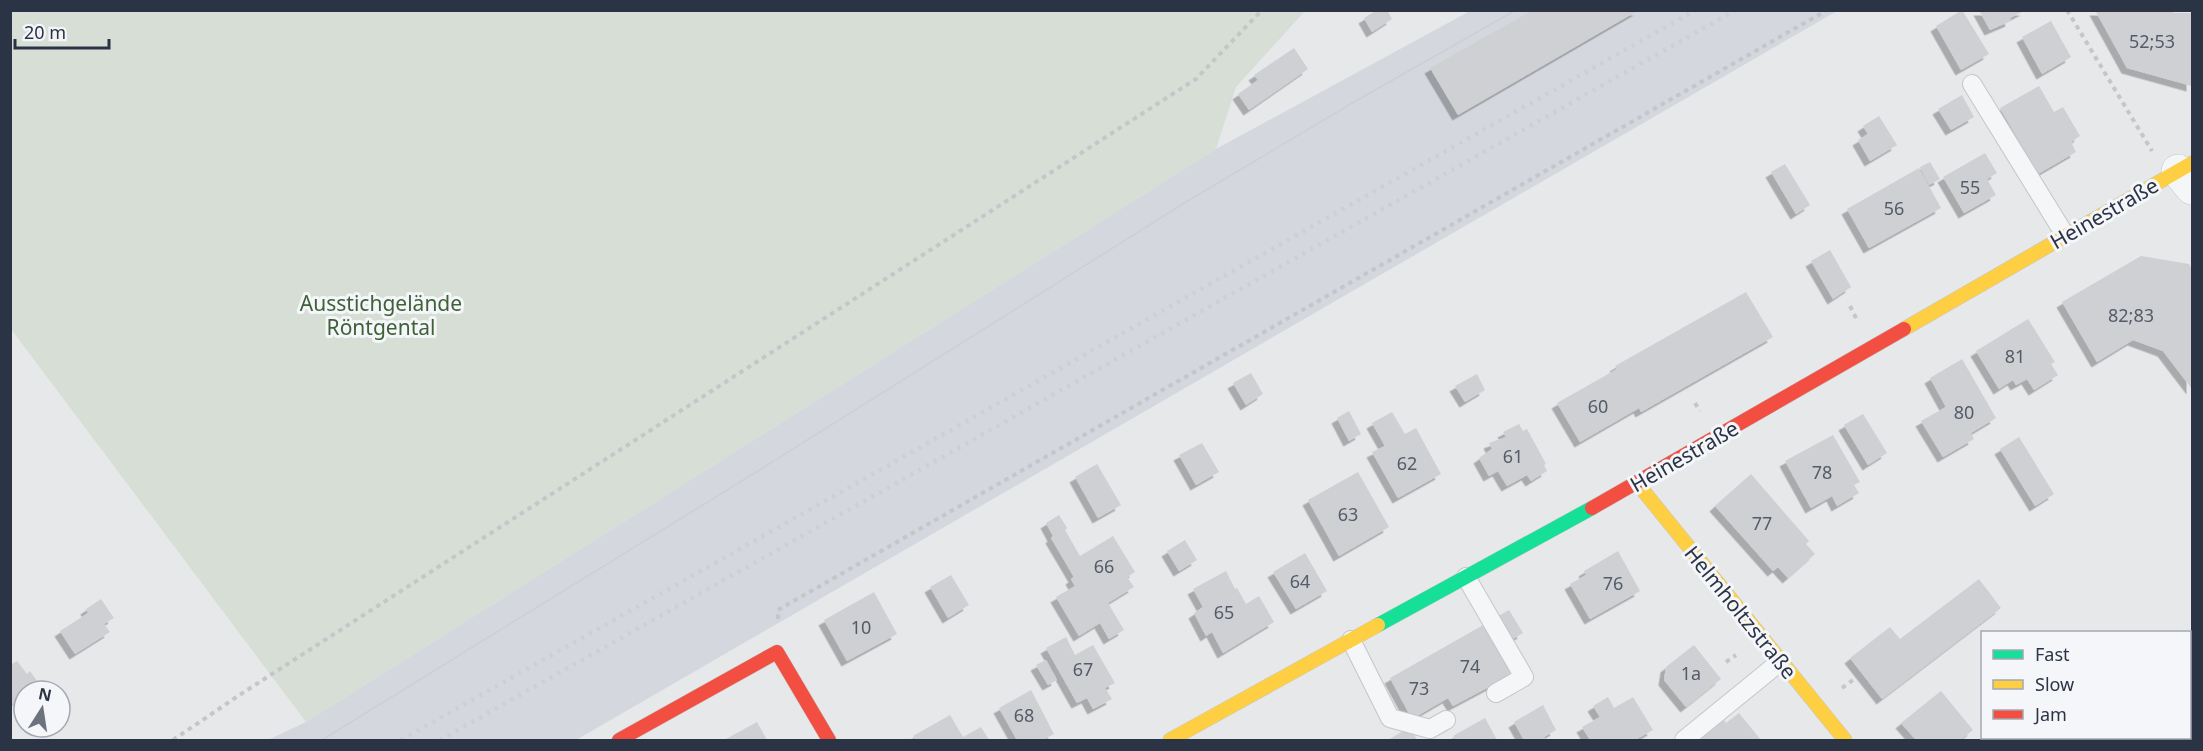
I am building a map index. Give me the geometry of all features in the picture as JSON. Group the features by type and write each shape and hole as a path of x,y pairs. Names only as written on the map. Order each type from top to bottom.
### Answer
{"street":[{"name":"Heinestraße","path":"1170,741 1637,483 2065,235 2183,174"},
{"name":"Helmholtzstraße","path":"1637,483 1845,741"},
{"path":"619,741 777,652 829,741"}],"lane":[{"path":"1972,84 2065,235"},
{"path":"1466,577 1524,677 1496,693"},
{"path":"1351,640 1390,718 1430,729 1446,720"},
{"path":"1684,741 1781,661"}],"path":[{"path":"173,741 241,694 1196,79 1262,10"},
{"path":"777,652 778,610 1827,10"},
{"path":"2067,10 2183,174"}],"shaded area":[{"path":"1470,11 1837,11 576,740 268,740 306,722 1216,149"}],"green space":[{"name":"Ausstichgelände Röntgental","path":"11,10 1305,11 1236,87 1216,149 306,722 11,329"}],"building":[{"path":"1377,10 1387,10 1392,19 1372,32 1364,18"},
{"path":"1533,10 1639,10 1458,115 1430,68"},
{"path":"1962,10 1989,54 1961,70 1936,26"},
{"path":"1979,10 2026,10 2010,18 2011,21 1990,30"},
{"path":"2095,10 2172,10 2174,13 2192,13 2192,86 2127,68"},
{"path":"2051,21 2071,57 2042,74 2022,37"},
{"path":"1294,48 1308,69 1249,110 1238,94 1258,80 1254,75"},
{"path":"2039,86 2054,112 2063,107 2080,136 2071,142 2076,152 2038,174 2000,108"},
{"path":"1962,95 1974,117 1951,130 1938,109"},
{"path":"1879,116 1897,145 1870,161 1858,140 1868,134 1863,126"},
{"path":"1985,153 1997,173 1987,179 1996,195 1964,213 1943,177"},
{"path":"1930,162 1940,179 1929,185 1920,167"},
{"path":"1785,164 1810,205 1796,214 1771,172"},
{"path":"1919,168 1941,208 1869,248 1847,209"},
{"path":"1830,250 1851,287 1833,299 1811,261"},
{"path":"2141,256 2189,264 2192,269 2192,389 2163,351 2133,340 2097,362 2062,302"},
{"path":"1746,292 1773,337 1641,412 1639,408 1580,442 1557,403 1617,369 1615,366"},
{"path":"2028,319 2055,362 2051,364 2058,375 2034,390 2027,379 2016,385 2013,380 1999,389 1976,351"},
{"path":"1962,359 1996,418 1971,433 1974,439 1943,457 1921,421 1946,407 1930,378"},
{"path":"1251,373 1263,394 1246,405 1233,383"},
{"path":"1477,374 1485,390 1465,402 1455,386"},
{"path":"1349,411 1361,434 1349,441 1337,418"},
{"path":"1392,412 1405,434 1416,428 1441,474 1398,498 1372,452 1385,446 1372,423"},
{"path":"1863,414 1887,453 1868,465 1844,425"},
{"path":"1519,424 1523,431 1527,429 1546,464 1544,465 1547,471 1531,481 1527,475 1507,486 1498,471 1489,476 1479,458 1492,449 1489,443 1506,437 1503,432"},
{"path":"1833,435 1860,482 1854,485 1859,493 1837,506 1832,496 1811,508 1785,461"},
{"path":"2019,437 2054,494 2035,506 2000,449"},
{"path":"1202,443 1219,472 1196,485 1179,455"},
{"path":"1097,464 1121,505 1098,518 1075,477"},
{"path":"1358,472 1389,527 1339,556 1308,500"},
{"path":"1751,474 1809,541 1806,544 1815,554 1788,578 1778,567 1773,571 1715,506"},
{"path":"1059,515 1080,556 1113,536 1135,572 1127,577 1134,587 1108,603 1124,630 1109,639 1100,623 1079,636 1056,597 1075,586 1071,579 1074,577 1051,538 1053,536 1046,523"},
{"path":"1185,540 1197,560 1179,571 1167,551"},
{"path":"1618,551 1640,591 1590,619 1570,584 1586,575 1584,571"},
{"path":"1305,553 1327,591 1296,609 1273,572"},
{"path":"1226,571 1246,604 1259,596 1274,622 1223,653 1212,632 1206,636 1194,613 1203,607 1193,589"},
{"path":"951,575 969,605 948,618 930,587"},
{"path":"1979,579 2001,608 1882,699 1850,658 1890,627 1900,639"},
{"path":"874,592 897,634 847,661 824,620"},
{"path":"101,599 114,618 104,624 110,632 75,654 60,631 88,613 86,609"},
{"path":"1509,610 1523,633 1509,641 1495,618"},
{"path":"1485,624 1513,674 1453,706 1448,698 1412,719 1390,678"},
{"path":"1066,637 1075,655 1093,645 1115,683 1105,688 1112,699 1093,709 1087,698 1077,703 1046,648"},
{"path":"1694,645 1721,679 1686,707 1664,680 1666,667"},
{"path":"1046,660 1057,680 1048,685 1036,665"},
{"path":"17,661 27,674 30,671 36,679 12,679 12,704 10,706 10,665"},
{"path":"1031,690 1054,734 1043,740 1017,740 999,708"},
{"path":"1941,691 1973,730 1960,740 1916,740 1901,723"},
{"path":"1608,697 1614,708 1633,697 1653,730 1635,740 1590,740 1582,727 1600,717 1593,706"},
{"path":"1543,705 1556,730 1544,737 1545,740 1524,740 1514,722"},
{"path":"1739,713 1761,740 1705,740 1702,738 1724,720 1726,723"},
{"path":"950,715 963,737 981,727 989,740 916,740 913,736"},
{"path":"1485,718 1497,740 1456,740 1453,736"},
{"path":"757,722 767,740 724,740"},
{"path":"1410,727 1417,740 1388,740"}],"tram line":[{"path":"322,740 753,474 1186,202 1354,102 1516,10"}],"railway":[{"path":"401,740 1696,10"},
{"path":"440,740 1736,10"}],"traffic: fast":[{"path":"1378,625 1592,508"}],"traffic: slow":[{"path":"1904,329 2192,163"},
{"path":"1637,483 1845,740"},
{"path":"1170,740 1378,625"}],"traffic: jam":[{"path":"1592,508 1904,329"},
{"path":"619,740 777,652 829,740"}]}
